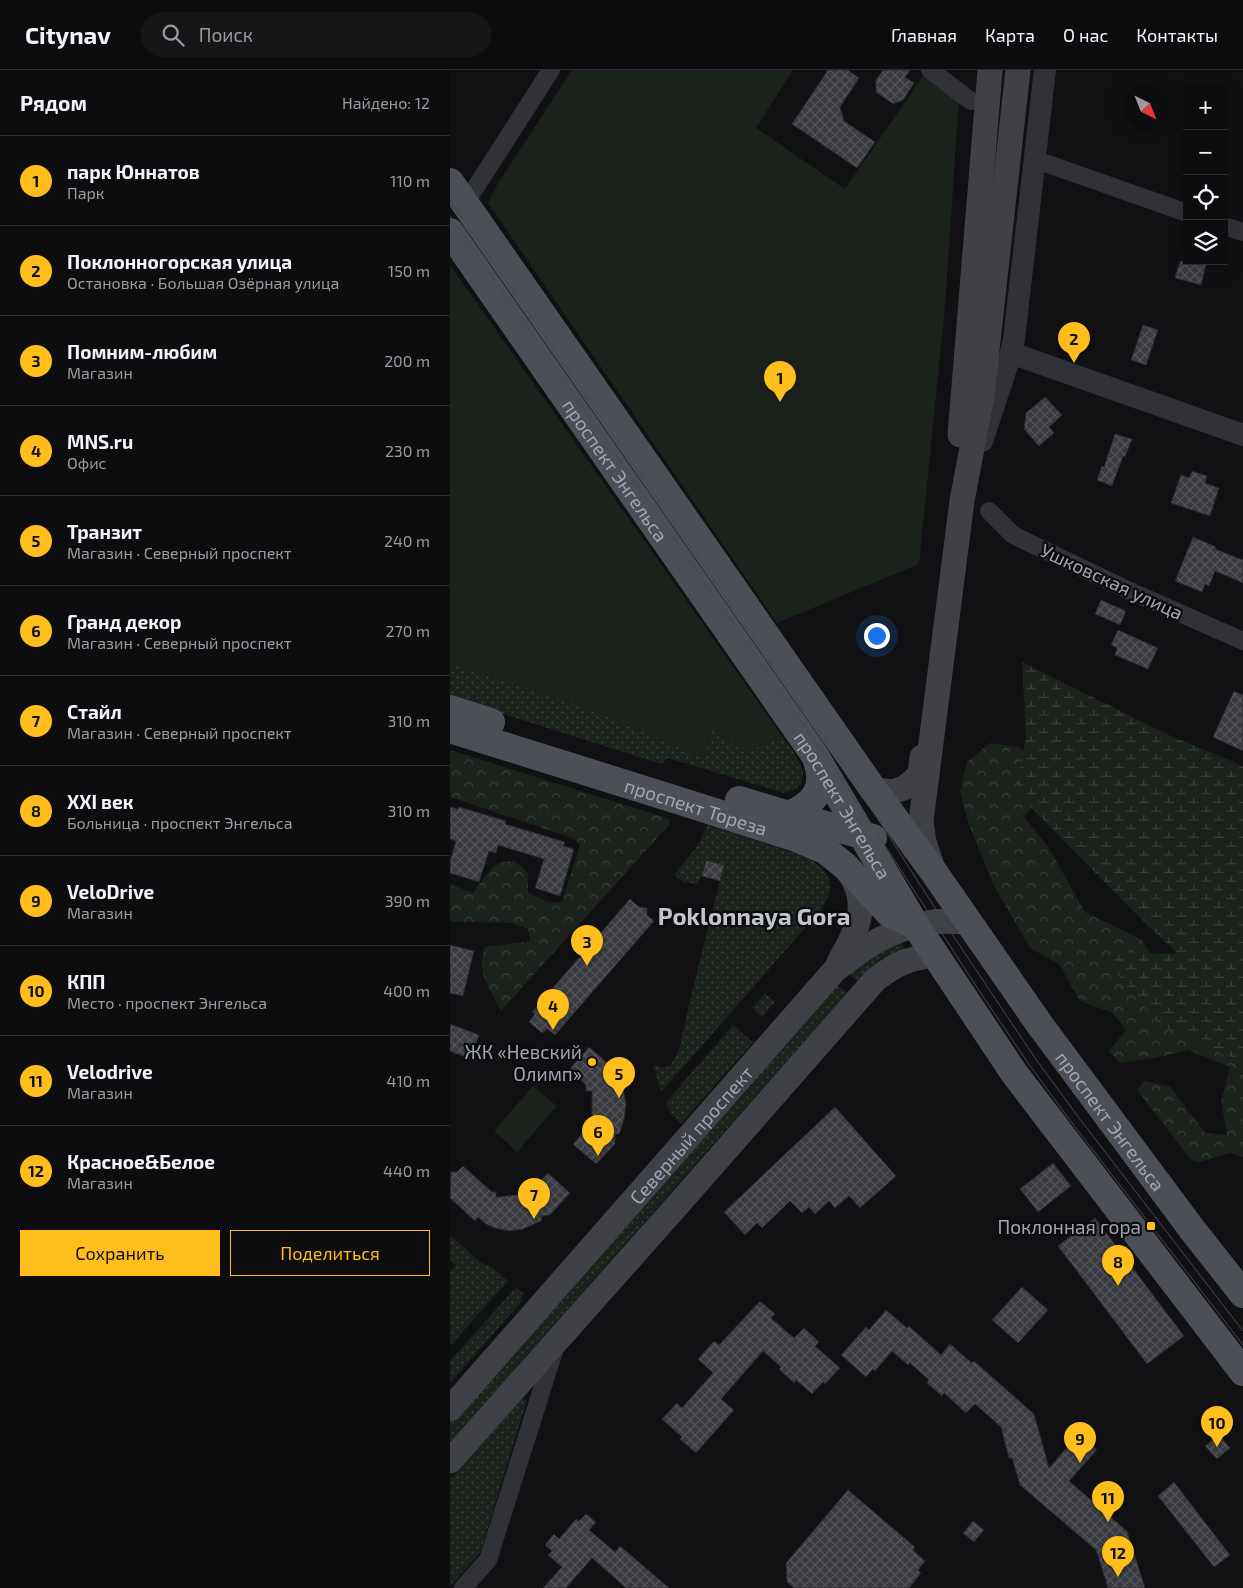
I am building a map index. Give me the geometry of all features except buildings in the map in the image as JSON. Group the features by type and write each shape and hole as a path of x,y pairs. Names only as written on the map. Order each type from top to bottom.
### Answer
{"main road":[{"path":"873,789 892,792 904,788 920,774 954,497 979,105 990,70"},
{"path":"933,871 924,842 921,821 962,501 982,395 1018,70"},
{"name":"проспект Энгельса","path":"457,191 873,789 1062,1055 1191,1228 1243,1294"},
{"name":"проспект Энгельса","path":"450,232 814,754 916,926 1014,1073 1243,1372"},
{"path":"468,258 473,248 480,243 492,241"},
{"name":"проспект Тореза","path":"450,709 788,815 896,845 933,871"},
{"name":"проспект Тореза","path":"450,729 796,838 826,850 845,866 889,913 916,926"},
{"path":"788,815 803,809 814,798 820,784 820,769 814,754"},
{"path":"834,971 854,936 860,919 860,900 856,882 845,866"},
{"name":"Северный проспект","path":"450,1409 834,971 876,940 897,931 934,922 968,922"},
{"name":"Северный проспект","path":"450,1461 875,980 893,966 905,961 936,955"}],"street":[{"path":"457,191 472,193 551,70"},
{"path":"930,70 979,105"},
{"path":"979,105 982,70"},
{"path":"962,501 1011,353 1045,70"},
{"path":"1035,160 1183,211"},
{"path":"1228,227 1243,232"},
{"path":"1011,353 1243,435"},
{"name":"Ушковская улица","path":"989,511 1014,534 1130,591 1243,641"},
{"path":"463,1588 488,1560 558,1340"}],"green space":[{"path":"572,70 793,70 756,128 845,189 925,73 959,97 945,307 919,564 777,623 488,203 497,185"},
{"path":"450,265 782,736 745,753 711,725 707,750 701,757 588,708 450,662"},
{"path":"450,662 588,708 701,757 707,750 711,725 745,753 782,736 802,768 801,784 795,789 784,793 668,758 661,764 450,697"},
{"path":"1022,662 1171,736 1243,766 1243,1059 1224,1055 1159,1024 1115,971 1113,952 1178,954 1016,792 1026,736"},
{"path":"990,743 1018,747 1054,778 1024,817 1049,848 1085,912 1142,940 1160,967 1243,1003 1243,1157 1231,1153 1200,1162 1191,1160 1137,1090 1144,1081 1170,1086 1205,1133 1227,1135 1221,1102 1230,1067 1188,1050 1156,1058 1120,1063 1109,1051 1126,1030 1113,1013 1080,1001 1059,964 1030,948 994,886 968,822 960,791 967,762"},
{"path":"450,750 670,819 669,825 501,1011 488,988 483,973 482,965 485,947 530,941 528,929 512,923 450,921 450,884 473,893 490,870 500,862 515,861 528,873 528,893 548,902 562,902 580,845 575,839 450,797"},
{"path":"708,825 809,858 823,869 827,875 830,887 829,894 821,910 661,1092 653,1065 661,1068 670,1066 679,1050 724,865 706,860 702,876 697,884 683,882 674,875 695,849"},
{"path":"899,940 906,950 884,958 857,981 848,973"},
{"path":"837,984 847,993 450,1442 450,1421"},
{"path":"765,993 775,1002 762,1017 752,1008"},
{"path":"733,1025 753,1042 681,1124 671,1114 666,1102"},
{"path":"533,1086 557,1106 517,1152 494,1131"},
{"path":"450,1235 481,1263 492,1267 508,1281 450,1346 450,1272 456,1265 450,1260"},
{"path":"516,1287 523,1293 522,1301 450,1383 450,1361"},
{"path":"521,1399 527,1400 480,1553 450,1586 450,1479"}],"tram line":[{"path":"450,200 851,777 944,922 1035,1058 1243,1331"},
{"path":"450,216 843,781 1028,1063 1243,1345"}],"place":[{"name":"Поклонногорская улица","path":"1074,363"},
{"name":"парк Юннатов","path":"780,402"},
{"name":"Помним-любим","path":"587,966"},
{"name":"MNS.ru","path":"553,1030"},
{"name":"ЖК «Невский Олимп»","path":"592,1062"},
{"name":"Транзит","path":"619,1098"},
{"name":"Гранд декор","path":"598,1156"},
{"name":"Стайл","path":"534,1219"},
{"name":"Поклонная гора","path":"1151,1226"},
{"name":"XXI век","path":"1118,1286"},
{"name":"КПП","path":"1217,1447"},
{"name":"VeloDrive","path":"1080,1463"},
{"name":"Velodrive","path":"1108,1522"},
{"name":"Красное&Белое","path":"1118,1577"}],"district":[{"name":"Poklonnaya Gora","path":"754,915"}]}
